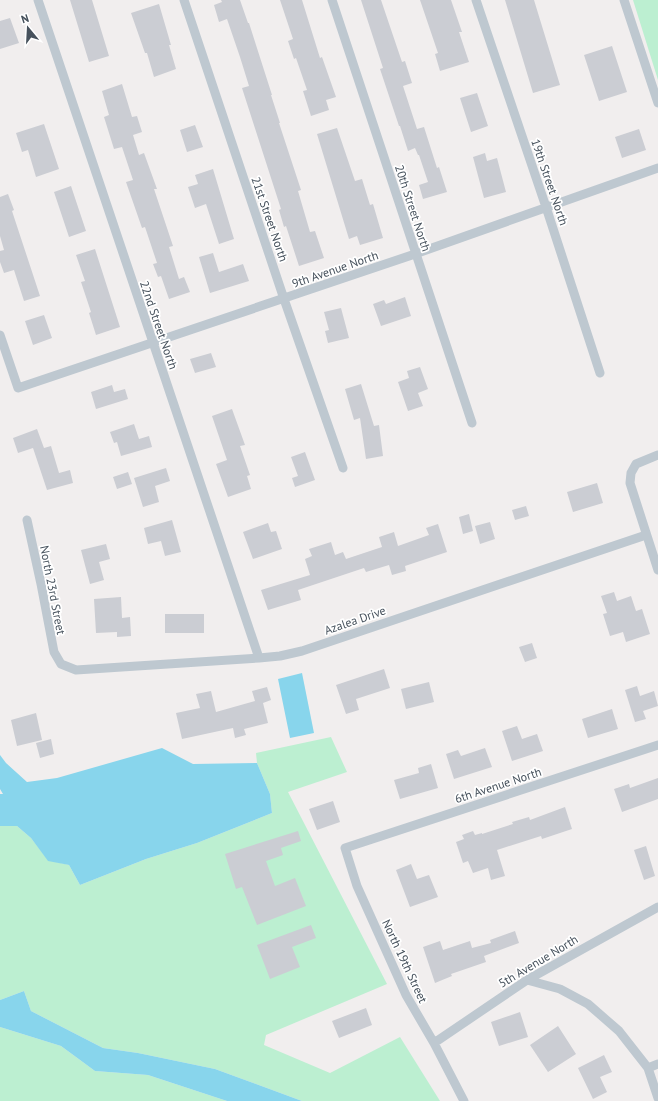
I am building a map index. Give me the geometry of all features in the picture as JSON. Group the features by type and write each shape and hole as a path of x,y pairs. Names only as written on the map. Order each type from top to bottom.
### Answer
{"street":[{"name":"22nd Street North","path":"38,0 259,658"},
{"name":"21st Street North","path":"184,0 284,299 343,468"},
{"name":"20th Street North","path":"332,0 472,423"},
{"name":"19th Street North","path":"476,0 600,373"},
{"path":"624,0 658,103"},
{"name":"9th Avenue North","path":"0,335 18,388 415,254 658,168"},
{"path":"658,455 636,464 631,474 630,482 658,570"},
{"name":"North 23rd Street","path":"26,520 41,584 54,652 61,664"},
{"name":"Azalea Drive","path":"61,664 76,670 280,656 302,651 646,536"},
{"name":"6th Avenue North","path":"345,848 658,745"},
{"name":"North 19th Street","path":"345,848 357,886 406,995 434,1043 464,1101"},
{"name":"5th Avenue North","path":"434,1043 527,980 658,907"},
{"path":"527,980 560,989 588,1004 619,1031 648,1068 658,1098"},
{"path":"648,1068 658,1064"}],"green space":[{"path":"633,0 658,0 658,80"},
{"path":"331,737 347,772 288,792 387,984 266,1035 264,1045 330,1073 400,1037 440,1101 302,1101 215,1069 138,1053 103,1048 31,1011 24,991 0,1000 0,826 17,826 31,838 48,860 69,865 80,885 146,859 197,843 272,813 270,794 257,763 256,753"},
{"path":"0,1027 61,1046 95,1071 148,1075 227,1101 0,1101"}],"water":[{"path":"302,673 314,733 290,738 278,679"},
{"path":"162,748 193,764 257,763 270,794 272,813 197,843 146,859 80,885 69,865 48,861 31,838 17,826 0,826 0,794 3,794 0,789 0,755 6,763 27,782 57,778"},
{"path":"24,991 31,1011 103,1048 138,1053 215,1069 302,1101 227,1101 148,1075 95,1071 61,1046 0,1027 0,1000"}],"building":[{"path":"70,0 92,0 109,56 89,62"},
{"path":"221,0 240,0 249,23 301,190 298,191 310,232 315,231 324,258 299,266 286,226 284,227 279,210 281,209 242,88 249,86 240,57 227,19 219,22 214,5 222,2"},
{"path":"280,0 302,0 320,58 322,57 336,97 326,100 329,110 311,116 303,91 307,90 296,58 294,59 288,41 293,39"},
{"path":"361,0 381,0 402,62 405,61 412,83 403,86 417,129 424,127 437,168 439,167 447,192 423,199 419,185 428,182 419,155 415,148 408,151 380,69 383,68"},
{"path":"420,0 451,0 462,32 459,32 469,62 440,71 435,54 438,53"},
{"path":"505,0 534,0 560,85 533,93"},
{"path":"159,4 171,45 169,45 176,69 154,77 147,53 145,53 131,13"},
{"path":"10,18 19,43 0,49 0,21"},
{"path":"612,46 627,92 599,101 584,55"},
{"path":"122,84 132,117 137,116 142,132 133,135 139,155 144,153 157,189 154,189 173,246 169,247 179,279 184,277 190,292 169,299 161,276 158,277 153,264 157,263 145,227 142,228 126,182 133,180 122,147 114,149 104,117 109,115 102,91"},
{"path":"477,93 488,126 471,132 460,98"},
{"path":"44,124 59,169 36,177 28,150 22,152 16,133"},
{"path":"195,125 203,147 187,152 180,130"},
{"path":"337,128 355,181 362,179 370,205 373,204 383,238 360,245 357,236 349,239 317,134"},
{"path":"639,129 646,150 622,158 615,137"},
{"path":"485,153 487,161 497,158 506,192 484,198 473,157"},
{"path":"213,169 234,239 219,244 206,204 195,208 188,187 198,184 195,175"},
{"path":"71,186 86,231 69,237 54,192"},
{"path":"8,194 14,210 12,211 40,296 24,301 14,270 4,273 0,262 0,251 4,250 0,236 0,197"},
{"path":"95,249 120,327 96,335 89,313 91,312 81,282 85,281 76,255"},
{"path":"213,253 219,272 243,264 249,281 210,293 199,257"},
{"path":"405,297 411,316 381,326 373,304 384,300 386,304"},
{"path":"341,308 349,338 328,343 325,331 329,330 324,312"},
{"path":"44,315 52,338 33,345 25,321"},
{"path":"211,353 216,367 195,373 190,359"},
{"path":"420,367 428,389 418,393 423,406 408,411 398,382 409,378 407,371"},
{"path":"361,384 374,426 379,425 383,456 366,459 360,418 354,420 345,389"},
{"path":"112,385 114,392 125,389 128,399 96,409 91,392"},
{"path":"232,409 245,445 240,446 250,475 247,476 251,489 228,497 216,464 227,460 212,416"},
{"path":"134,424 139,439 149,436 152,447 121,456 117,442 114,443 110,432"},
{"path":"37,429 44,448 51,446 59,473 70,470 73,483 47,490 33,448 18,453 13,438"},
{"path":"305,452 315,480 295,487 292,478 298,476 291,457"},
{"path":"166,468 170,481 155,486 159,502 143,507 134,478"},
{"path":"128,472 132,484 117,489 113,477"},
{"path":"597,483 603,503 573,512 567,492"},
{"path":"526,506 529,516 515,520 512,510"},
{"path":"469,514 473,531 463,534 459,517"},
{"path":"172,520 181,552 165,556 161,541 148,544 144,528"},
{"path":"490,522 495,539 480,544 475,526"},
{"path":"268,523 271,532 276,531 282,549 253,559 243,532"},
{"path":"438,524 447,552 405,566 406,571 392,575 389,565 366,572 364,568 298,590 301,600 268,610 261,590 310,575 305,559 312,556 309,549 331,542 335,555 343,552 346,559 382,547 379,537 394,532 398,546 429,535 426,528"},
{"path":"106,544 110,559 99,562 104,580 90,584 81,550"},
{"path":"614,592 617,601 631,596 636,611 642,609 650,634 626,642 623,632 610,636 603,614 607,613 601,596"},
{"path":"121,597 122,618 130,617 131,636 117,637 117,632 96,633 94,599"},
{"path":"165,614 204,614 204,633 165,633"},
{"path":"532,643 537,658 525,662 519,647"},
{"path":"384,669 390,688 356,699 359,710 346,714 336,685"},
{"path":"429,682 434,702 406,709 401,689"},
{"path":"637,686 640,696 654,691 658,706 643,711 646,719 635,722 625,690"},
{"path":"267,687 271,700 263,703 268,723 244,729 246,735 235,738 233,728 182,739 176,713 200,708 196,694 211,691 216,712 255,701 252,691"},
{"path":"612,709 618,729 588,738 582,719"},
{"path":"36,713 42,740 17,746 11,720"},
{"path":"517,726 522,739 537,734 543,751 512,761 502,731"},
{"path":"51,739 54,754 40,758 36,743"},
{"path":"485,748 492,767 454,779 446,754 458,750 461,756"},
{"path":"431,764 438,788 400,799 394,780 419,773 418,768"},
{"path":"658,778 658,799 622,812 614,789 629,784 630,788"},
{"path":"333,801 340,822 317,830 309,809"},
{"path":"565,807 572,829 542,839 541,836 497,850 505,876 491,880 488,868 473,873 468,861 463,863 456,842 464,839 462,835 473,831 475,835 482,834 513,824 512,822 529,817 530,820"},
{"path":"298,831 301,841 281,848 283,855 266,861 275,886 295,878 306,906 257,925 242,887 236,889 225,854"},
{"path":"646,846 655,876 644,880 634,850"},
{"path":"411,864 417,879 429,875 438,897 410,907 396,870"},
{"path":"311,925 316,938 292,947 300,967 270,979 257,945"},
{"path":"515,931 519,943 484,956 486,962 451,974 452,976 435,983 423,947 440,941 443,950 470,941 472,948 491,943 490,940"},
{"path":"366,1008 372,1025 339,1038 332,1021"},
{"path":"520,1012 528,1037 499,1046 491,1022"},
{"path":"558,1026 576,1054 548,1072 530,1045"},
{"path":"604,1055 612,1072 600,1077 607,1092 593,1099 578,1068"}]}
